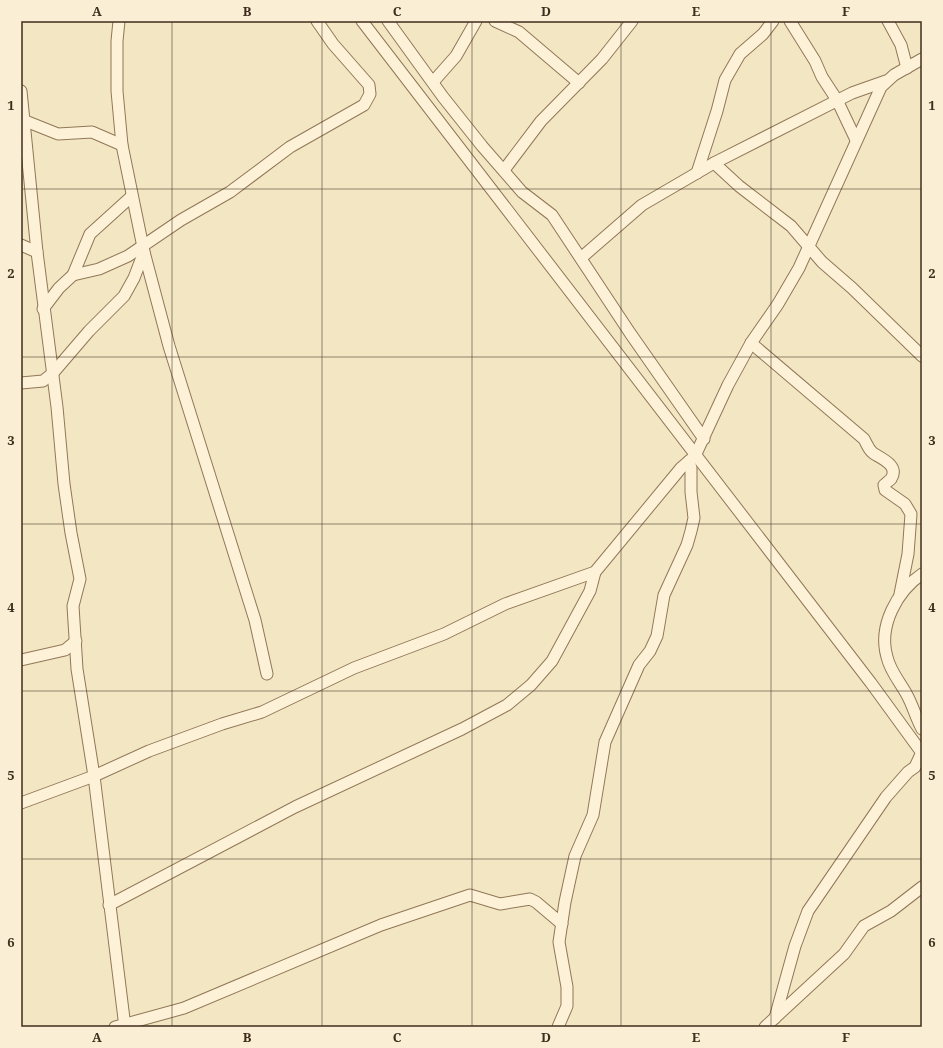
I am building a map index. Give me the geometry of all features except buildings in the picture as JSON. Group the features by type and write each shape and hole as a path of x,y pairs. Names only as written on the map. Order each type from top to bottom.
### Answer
{"street":[{"path":"119,21 117,41 117,91 122,145 143,249 169,346 255,620 267,674"},
{"path":"73,275 105,267 143,249 230,192 290,148 355,111 368,100 371,89 370,85 333,44 317,21"},
{"path":"362,21 692,458 871,683 922,752 915,767 908,772 886,797 808,911 795,946 775,1018"},
{"path":"388,21 453,111 522,192 552,215 630,333 704,438"},
{"path":"433,82 456,56 476,21"},
{"path":"495,21 519,32 579,83"},
{"path":"504,170 541,121 602,59 632,21"},
{"path":"697,173 717,111 725,80 740,54 763,34 773,21"},
{"path":"790,21 837,100 856,140"},
{"path":"888,21 901,45 907,68"},
{"path":"581,258 642,205 714,163 837,100 886,81 922,60"},
{"path":"109,905 296,807 462,729 506,705 531,685 552,661 590,591 595,572 635,522 660,495 681,468 692,458 704,438 728,385 751,343 778,304 799,268 856,140 886,81"},
{"path":"21,91 43,309 53,373 64,484 71,533 80,578 73,606 77,669 94,776 121,1026 184,1008 382,925 470,895 500,904 530,899 536,902 562,924"},
{"path":"23,120 58,134 92,132 122,145"},
{"path":"714,163 739,186 791,226 822,262 852,288 922,356"},
{"path":"43,309 59,288 73,275 90,234 132,196"},
{"path":"21,246 37,252"},
{"path":"21,383 43,381 53,373 89,331 124,296 134,278 143,249"},
{"path":"799,268 811,263 822,262"},
{"path":"751,343 864,439 873,453 885,459 891,466 893,473 891,479 884,486 885,490 905,504 911,514 908,554 900,594 884,634 886,656 890,666 908,696 922,729"},
{"path":"558,1027 567,1006 567,987 559,942 575,856 593,815 605,742 639,665 650,651 657,636 664,595 687,545 694,518 691,492 692,458"},
{"path":"21,803 94,776 149,751 222,724 262,712 354,668 444,634 505,604 595,572"},
{"path":"900,594 911,581 922,574"},
{"path":"21,660 65,650 76,641"},
{"path":"765,1027 844,954 864,926 891,911 922,887"}]}
